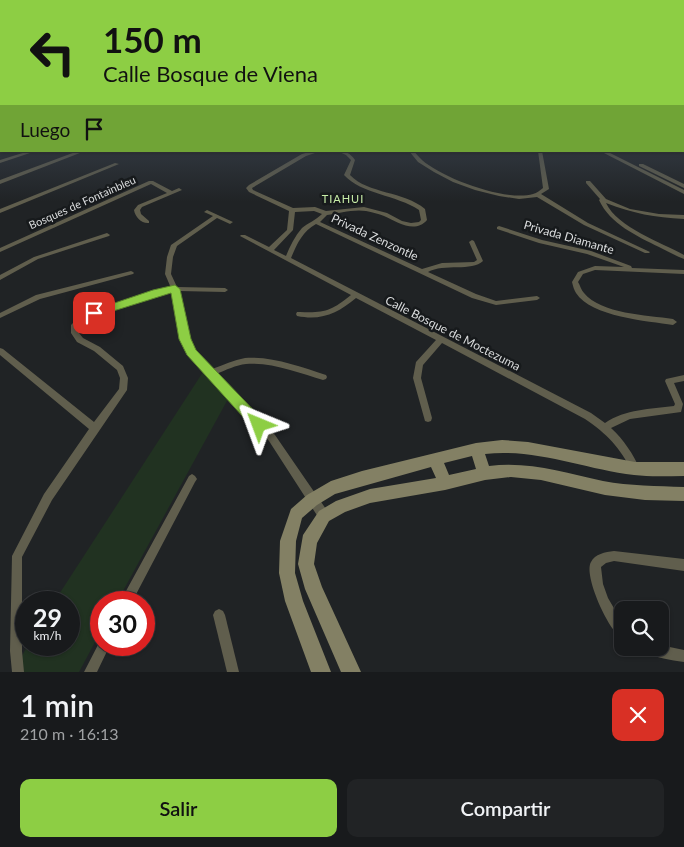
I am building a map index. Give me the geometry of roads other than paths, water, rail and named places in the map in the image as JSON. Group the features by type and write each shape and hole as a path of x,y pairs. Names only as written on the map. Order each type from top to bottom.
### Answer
{"street":[{"path":"0,162 18,158 32,152"},
{"path":"0,182 80,152"},
{"path":"314,152 304,155 249,188 251,192 292,210 314,209 325,213 364,209 375,210 411,225 424,220 422,209 411,202 357,183 349,178 347,175 353,160 348,154 341,152"},
{"path":"412,152 426,166 460,184 520,198 538,196 546,189 540,152"},
{"path":"604,152 684,192"},
{"path":"615,152 684,186"},
{"path":"0,211 117,164"},
{"name":"Bosques de Fontainbleu","path":"0,250 152,182 171,193"},
{"path":"588,182 604,200 644,214 684,217"},
{"path":"147,222 138,215 137,210 140,206 179,190"},
{"path":"538,196 586,224 647,252"},
{"path":"604,200 602,200 602,204 617,220 684,257"},
{"path":"270,250 290,230 292,210"},
{"path":"207,212 230,222"},
{"path":"287,259 296,240 307,228 318,223 325,213"},
{"path":"217,216 174,245 170,257 168,274 175,289 185,339 191,352 209,373 272,438 324,516"},
{"name":"Privada Zenzontle","path":"318,223 474,296 496,303 537,298"},
{"name":"Privada Diamante","path":"499,228 541,242 589,252 633,268"},
{"path":"0,278 36,258 107,235"},
{"name":"Calle Bosque de Moctezuma","path":"243,236 588,416 605,428 624,446 635,468"},
{"name":"Privada Zenzontle","path":"422,272 430,267 441,264 476,264 480,260 472,242"},
{"name":"Privada Diamante","path":"674,322 609,311 598,307 587,300 576,287 576,276 587,269 633,268 684,272"},
{"path":"0,316 38,297 131,273"},
{"path":"18,672 16,651 18,556 48,496 123,390 124,378 120,368 96,349 80,340 74,334 75,325 82,318 94,313 156,293 175,289 225,290"},
{"path":"300,314 319,315 334,312 356,295"},
{"path":"428,418 417,378 419,364 442,340"},
{"path":"2,356 95,428"},
{"path":"209,373 233,364 249,361 265,362 323,377"},
{"path":"605,428 615,420 629,414 678,409 679,404 669,381 684,378"},
{"path":"321,672 294,601 287,573 288,541 296,514 312,500 331,488 362,478 436,461 476,449 502,446 528,448 635,468 684,469"},
{"path":"476,449 485,473"},
{"path":"436,461 445,483"},
{"path":"351,672 314,589 306,564 309,541 324,516 341,506 370,496 445,483 485,473 511,470 541,474 605,488 645,493 684,494"},
{"path":"132,591 192,479"},
{"path":"614,620 596,585 596,566 603,558 614,556 684,565"},
{"path":"219,615 233,672"},
{"path":"669,653 684,656"},
{"path":"90,672 98,656"}],"district":[{"name":"TIAHUI","path":"343,198"}]}
